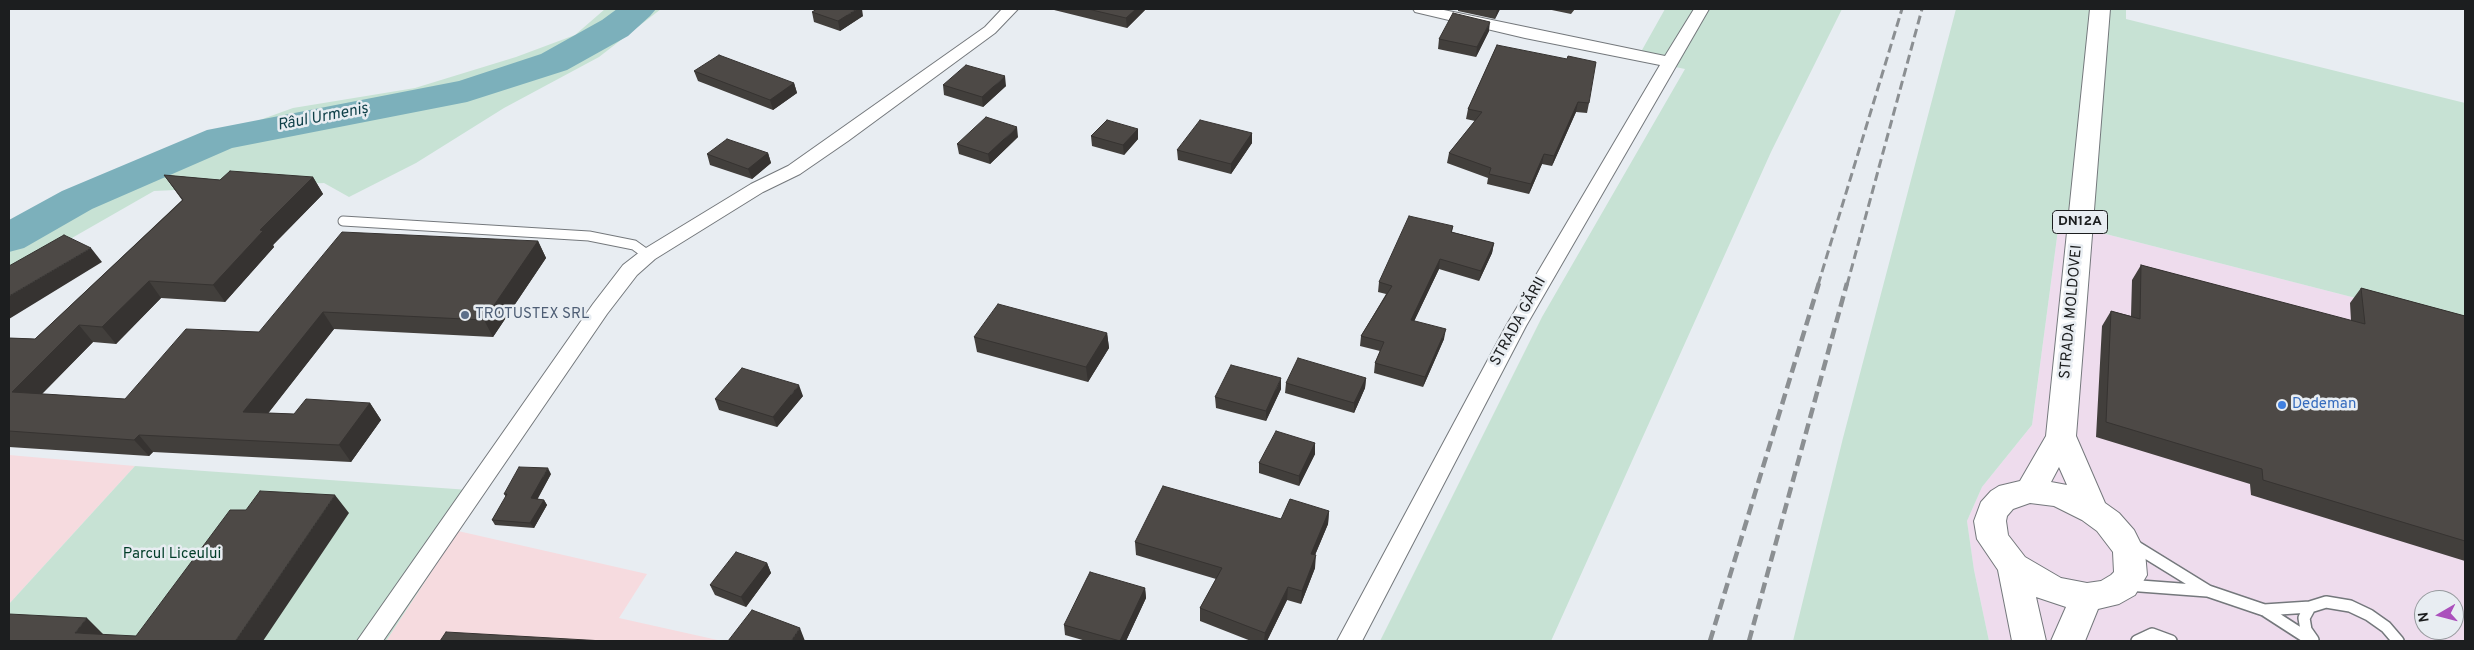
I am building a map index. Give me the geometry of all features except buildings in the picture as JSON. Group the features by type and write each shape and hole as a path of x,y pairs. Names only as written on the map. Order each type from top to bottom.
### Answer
{"main road":[{"name":"STRADA MOLDOVEI","path":"2030,491 2061,436 2100,9"},
{"name":"STRADA MOLDOVEI","path":"2061,436 2093,510"},
{"path":"2030,491 2060,495 2093,510 2108,522 2123,539 2129,552 2132,567 2131,576 2123,585 2107,594 2087,597 2056,591 2035,581 2013,566 1993,539 1990,521 1992,512 2002,500 2010,495 2030,491"},
{"path":"2013,566 2029,641"},
{"path":"2068,641 2087,597"}],"street":[{"path":"369,641 600,309 630,270 648,256 758,188 794,170 990,30 1010,9"},
{"path":"1420,9 1525,33 1669,62"},
{"name":"STRADA GĂRII","path":"1349,641 1516,326 1701,9"}],"lane":[{"path":"344,221 589,236 634,245 648,256"},
{"path":"2123,539 2208,591 2264,610 2313,641"},
{"path":"2123,585 2208,591"},
{"path":"2264,610 2310,607 2326,602 2350,606 2369,615 2386,627 2398,641"},
{"path":"2310,607 2304,618 2306,630 2313,641"},
{"path":"2137,641 2152,634 2171,641"}],"shaded area":[{"path":"2059,222 2465,326 2465,641 1989,641 1974,570 1967,521 1982,487 2032,425"},
{"path":"9,455 135,466 9,604"},
{"path":"458,531 647,574 619,618 722,641 386,641"}],"green space":[{"path":"605,9 661,9 599,57 504,108 416,163 349,197 324,183 154,191 9,274 9,223 127,168 293,108 415,88 516,57 575,35"},
{"path":"1665,9 1842,9 1771,152 1551,641 1380,641 1542,317 1685,69 1637,59"},
{"path":"1956,9 2126,9 2126,19 2465,103 2465,326 2059,222 2032,425 1982,487 1967,521 1974,570 1989,641 1793,641 1843,438"},
{"name":"Parcul Liceului","path":"135,466 469,490 458,531 386,641 9,641 9,604"}],"waterway":[{"name":"Râul Urmeniș","path":"9,238 77,200 221,138 467,91 554,62 615,28 638,9"}],"railway":[{"path":"1818,285 1902,9"},
{"path":"1847,285 1922,9"},
{"path":"1710,641 1819,283"},
{"path":"1749,641 1847,283"}],"place":[{"name":"TROTUSTEX SRL","path":"465,315"},
{"name":"Dedeman","path":"2282,405"}]}
